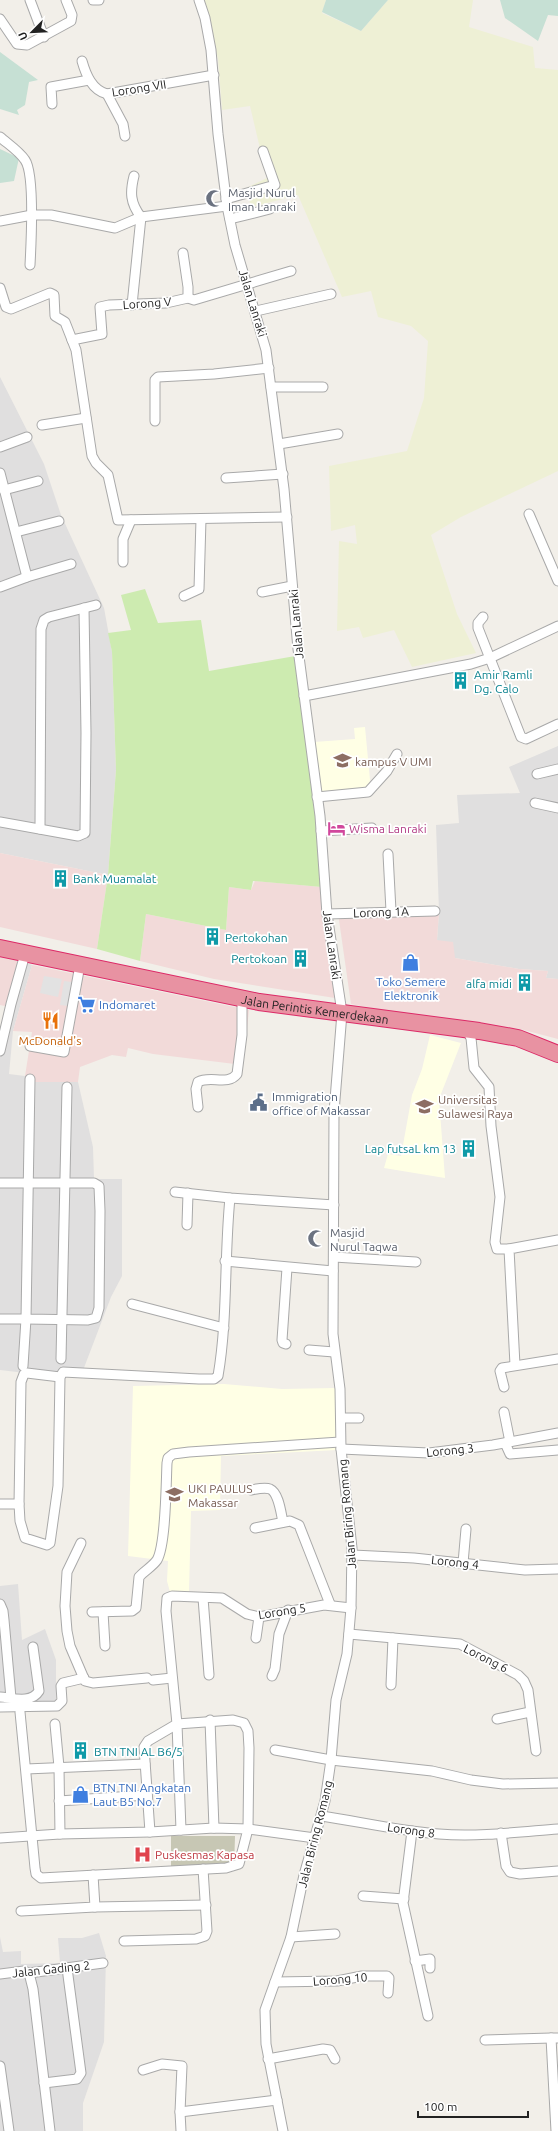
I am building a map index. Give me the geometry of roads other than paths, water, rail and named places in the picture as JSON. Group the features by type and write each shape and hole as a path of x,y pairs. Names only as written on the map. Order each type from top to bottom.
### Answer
{"highway":[{"name":"Jalan Perintis Kemerdekaan","path":"0,948 242,998 512,1029 558,1044"},
{"name":"Jalan Perintis Kemerdekaan","path":"76,963 82,960 96,961 342,1010 518,1038 558,1054"}],"street":[{"path":"30,0 44,37"},
{"path":"0,19 13,39 20,46 27,45 71,21 72,16 66,0"},
{"path":"93,0 99,0"},
{"name":"Jalan Lanraki","path":"198,0 208,30 214,75 218,134 227,202 235,245 256,310 269,368 287,518 292,586 304,696 321,831 327,914 342,1010"},
{"path":"52,104 51,87 89,80 82,61"},
{"name":"Lorong VII","path":"89,80 107,94 214,75"},
{"path":"107,94 123,124 125,136"},
{"path":"0,137 26,161 32,215 30,265"},
{"path":"0,221 32,215 60,216 109,228 119,228 141,217 227,202 275,185 263,151"},
{"path":"132,305 141,217 131,197 134,176"},
{"path":"230,219 270,209"},
{"path":"183,253 188,287 188,298"},
{"name":"Lorong V","path":"72,340 102,334 100,307 166,303 188,298 194,300 248,286 291,271"},
{"path":"0,288 6,307 11,310 50,293 53,294 55,301 55,316 65,322 76,350 92,456 96,463 108,475 117,518 120,521 287,518"},
{"path":"256,310 331,294"},
{"path":"155,421 155,380 158,377 214,374 269,368"},
{"path":"271,386 324,387"},
{"path":"42,425 86,418"},
{"path":"279,444 338,434"},
{"path":"0,447 27,437"},
{"path":"0,473 27,577"},
{"path":"226,478 282,474"},
{"path":"4,490 38,481"},
{"path":"529,514 558,581"},
{"path":"184,596 199,589 200,519"},
{"path":"123,562 123,539 131,520"},
{"path":"16,532 59,521"},
{"path":"0,588 27,577 71,564"},
{"path":"262,592 292,586"},
{"path":"40,829 41,629 44,620 49,616 96,605"},
{"path":"0,822 78,836 85,833 84,608"},
{"path":"483,617 478,624 521,737 526,739 558,724"},
{"path":"304,696 439,671 490,658 558,626"},
{"path":"317,797 368,792 387,771 397,754"},
{"path":"537,774 558,769"},
{"path":"535,803 558,808"},
{"path":"321,831 372,828"},
{"path":"388,854 391,911"},
{"name":"Lorong 1A","path":"327,914 391,911 435,911"},
{"path":"0,1051 10,1004 25,954"},
{"path":"30,1046 64,1052 76,963"},
{"path":"198,1107 196,1089 198,1082 205,1080 229,1079 237,1074 242,1042 242,998"},
{"name":"Jalan Biring Romang","path":"284,2131 268,2058 264,2030 265,2010 291,1937 301,1886 322,1816 331,1760 336,1700 346,1660 351,1608 352,1555 340,1445 341,1418 339,1382 334,1352 334,1112 342,1010"},
{"path":"466,1029 471,1038 474,1068 489,1087 491,1126 500,1197 497,1214 496,1246 500,1250 558,1240"},
{"path":"23,1366 30,1184 30,1079"},
{"path":"61,1359 67,1087"},
{"path":"0,1183 94,1183 99,1186 100,1191 99,1308 96,1318 63,1320 0,1319"},
{"path":"175,1192 334,1206"},
{"path":"187,1225 188,1193"},
{"path":"60,1377 27,1373 24,1374 21,1382 20,1521 25,1538 49,1545 53,1528 58,1486 60,1377 63,1372 199,1379 216,1378 220,1369 224,1328 225,1261 230,1198"},
{"path":"509,1249 515,1365"},
{"path":"334,1257 416,1262"},
{"path":"225,1261 333,1272"},
{"path":"286,1344 283,1343 282,1340 287,1268"},
{"path":"132,1304 224,1328"},
{"path":"309,1350 334,1352"},
{"path":"504,1387 500,1371 502,1368 558,1359"},
{"path":"504,1412 508,1452 512,1454 557,1450 556,1433"},
{"path":"341,1418 359,1418"},
{"name":"Lorong 3","path":"103,1612 135,1609 139,1577 153,1565 159,1556 165,1509 167,1463 168,1458 171,1455 189,1452 340,1445 422,1453 507,1442 556,1433"},
{"path":"251,1490 267,1489 273,1492 283,1522"},
{"path":"0,1504 19,1504"},
{"path":"255,1528 283,1522 294,1522 299,1526 330,1604"},
{"path":"463,1563 466,1529"},
{"path":"81,1543 67,1572 65,1606 70,1646 87,1682 93,1683 172,1678 177,1724 181,1830"},
{"name":"Lorong 4","path":"352,1555 414,1558 525,1570 558,1568"},
{"name":"Lorong 5","path":"172,1678 166,1601 172,1596 224,1598 247,1614 259,1616 330,1604 351,1608"},
{"path":"199,1598 209,1675"},
{"path":"0,1604 4,1615 11,1698"},
{"path":"272,1676 275,1669 279,1634 288,1610"},
{"path":"92,1612 103,1612 105,1646"},
{"path":"256,1638 259,1616"},
{"name":"Lorong 6","path":"349,1634 455,1643 493,1661 524,1680 528,1690 536,1751"},
{"path":"391,1685 393,1638"},
{"path":"0,1697 31,1699 38,1691 33,1647"},
{"path":"0,1707 57,1706 62,1701 62,1683 84,1678"},
{"path":"20,1712 35,1868 38,1877 204,1869 228,1867 239,1864 248,1829 248,1730 246,1724 239,1720 210,1720 177,1724 147,1742 144,1747 150,1832"},
{"path":"497,1719 530,1712"},
{"path":"210,1720 214,1828"},
{"path":"55,1724 59,1767 60,1834"},
{"path":"275,1750 331,1760 432,1771 471,1780 503,1784 558,1783"},
{"path":"26,1769 145,1764"},
{"path":"59,1801 147,1795"},
{"name":"Lorong 8","path":"322,1816 412,1831 441,1834 501,1833 558,1829"},
{"path":"0,1837 150,1832 214,1828 248,1829 315,1838"},
{"path":"412,1831 404,1899 415,1961 428,2016"},
{"path":"501,1833 506,1866 510,1872 520,1874 558,1871"},
{"path":"124,1941 203,1938 207,1935 204,1869"},
{"path":"93,1875 95,1907"},
{"path":"363,1896 404,1899"},
{"path":"21,1911 95,1907 206,1905"},
{"path":"291,1937 335,1934"},
{"path":"415,1961 430,1959 430,1968"},
{"name":"Jalan Gading 2","path":"0,1974 24,1971 29,1973 103,1963"},
{"path":"44,2083 77,2079 81,2073 66,1968"},
{"path":"29,1973 33,1990 50,2131"},
{"name":"Lorong 10","path":"275,1982 338,1981 362,1976 387,1976 389,1978 388,1993"},
{"path":"485,2040 554,2038 557,2128"},
{"path":"268,2058 324,2049 330,2050 335,2060"},
{"path":"143,2070 162,2064 182,2066 180,2112 181,2131"},
{"path":"0,2066 9,2131"},
{"path":"180,2112 277,2100"}],"place":[{"name":"Masjid Nurul Iman Lanraki","path":"215,199"},
{"name":"Amir Ramli Dg. Calo","path":"461,681"},
{"name":"kampus V UMI","path":"342,761"},
{"name":"Wisma Lanraki","path":"336,828"},
{"name":"Bank Muamalat","path":"60,878"},
{"name":"Pertokohan","path":"212,937"},
{"name":"Pertokoan","path":"300,958"},
{"name":"Toko Semere Elektronik","path":"411,962"},
{"name":"alfa midi","path":"525,983"},
{"name":"Indomaret","path":"86,1004"},
{"name":"McDonald's","path":"50,1021"},
{"name":"Immigration office of Makassar","path":"259,1103"},
{"name":"Universitas Sulawesi Raya","path":"425,1106"},
{"name":"Lap futsaL km 13","path":"469,1148"},
{"name":"Masjid Nurul Taqwa","path":"317,1239"},
{"name":"UKI PAULUS Makassar","path":"175,1495"},
{"name":"BTN TNI AL B6/5","path":"81,1751"},
{"name":"BTN TNI Angkatan Laut B5 No.7","path":"80,1794"},
{"name":"Puskesmas Kapasa","path":"142,1854"}]}
